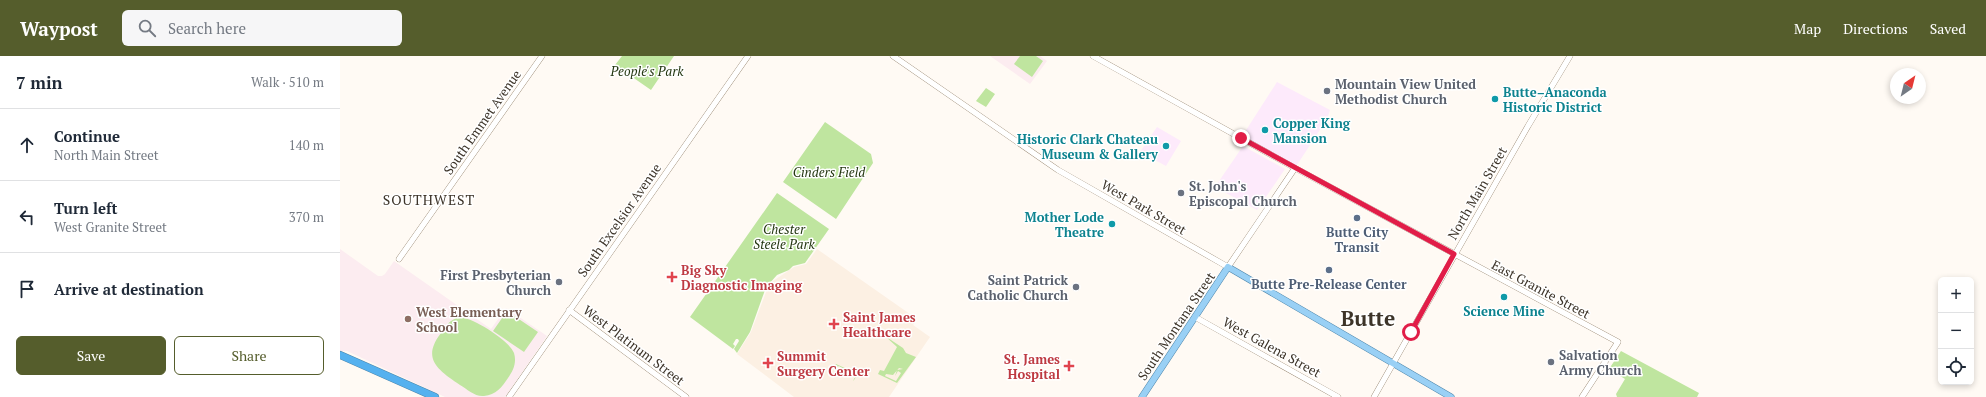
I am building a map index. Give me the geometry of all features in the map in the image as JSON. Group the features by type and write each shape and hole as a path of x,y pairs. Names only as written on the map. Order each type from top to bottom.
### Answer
{"highway":[{"path":"340,355 355,360 435,397"}],"main road":[{"name":"South Montana Street","path":"1142,397 1228,267"},
{"name":"West Park Street","path":"1228,267 1451,397"}],"street":[{"name":"South Emmet Avenue","path":"399,259 542,56"},
{"name":"South Excelsior Avenue","path":"508,397 748,56"},
{"name":"West Park Street","path":"893,56 1058,170 1228,267"},
{"name":"East Granite Street","path":"1093,56 1295,168 1618,342 1582,397"},
{"name":"North Main Street","path":"1374,397 1394,364 1454,254 1570,56"},
{"path":"1228,267 1295,168"},
{"name":"West Platinum Street","path":"570,310 686,397"},
{"name":"West Galena Street","path":"1195,317 1338,397"}],"shaded area":[{"path":"990,56 1040,56 1047,61 1030,84"},
{"path":"1277,82 1330,110 1327,119 1295,168 1241,138"},
{"path":"1157,127 1181,141 1166,166 1140,152"},
{"path":"1243,146 1285,169 1257,210 1215,187"},
{"name":"West Elementary School","path":"340,249 378,276 385,274 394,261 491,329 506,308 547,336 505,397 445,397 347,351 340,351"},
{"name":"Saint James Healthcare","path":"817,249 917,319 913,325 930,337 889,397 794,397 737,354 751,332 766,292 773,281 794,267 806,264"}],"green space":[{"name":"People's Park","path":"622,56 674,56 651,90 615,65"},
{"path":"1020,56 1036,56 1043,61 1032,77 1014,64"},
{"path":"986,88 995,94 986,107 976,101"},
{"name":"Cinders Field","path":"825,122 871,154 873,163 836,219 783,182"},
{"name":"Chester Steele Park","path":"777,193 829,229 805,263 793,266 789,270 777,275 769,284 765,290 750,332 737,353 734,349 739,341 738,339 736,339 733,344 735,346 733,349 690,317"},
{"path":"507,311 538,332 524,352 493,331"},
{"path":"459,317 465,318 490,330 505,342 514,353 515,363 511,373 501,387 492,394 481,396 471,392 452,380 439,369 432,357 432,350 435,342 448,323"},
{"path":"885,336 903,348 906,353 916,357 897,383 878,374 880,370 884,371 897,347","holes":["897,371 895,376 898,371 901,373 896,381 885,376 886,374 893,375"]},
{"path":"1621,351 1699,393 1697,397 1617,397 1616,394 1625,379 1609,369"},
{"path":"836,364 858,374 853,381 855,377 839,366 835,368"}],"place":[{"name":"Mountain View United Methodist Church","path":"1327,91"},
{"name":"Butte–Anaconda Historic District","path":"1495,99"},
{"name":"Copper King Mansion","path":"1265,130"},
{"name":"Historic Clark Chateau Museum & Gallery","path":"1166,146"},
{"name":"St. John's Episcopal Church","path":"1181,193"},
{"name":"Butte City Transit","path":"1357,218"},
{"name":"Mother Lode Theatre","path":"1112,224"},
{"name":"Butte Pre-Release Center","path":"1329,270"},
{"name":"Big Sky Diagnostic Imaging","path":"672,277"},
{"name":"First Presbyterian Church","path":"559,282"},
{"name":"Saint Patrick Catholic Church","path":"1076,287"},
{"name":"Science Mine","path":"1504,297"},
{"name":"West Elementary School","path":"408,319"},
{"name":"Saint James Healthcare","path":"834,324"},
{"name":"Salvation Army Church","path":"1551,362"},
{"name":"Summit Surgery Center","path":"768,363"},
{"name":"St. James Hospital","path":"1069,366"}],"district":[{"name":"SOUTHWEST","path":"429,199"},
{"name":"Butte","path":"1368,318"}],"route":[{"path":"1241,138 1454,254 1411,332"}]}
